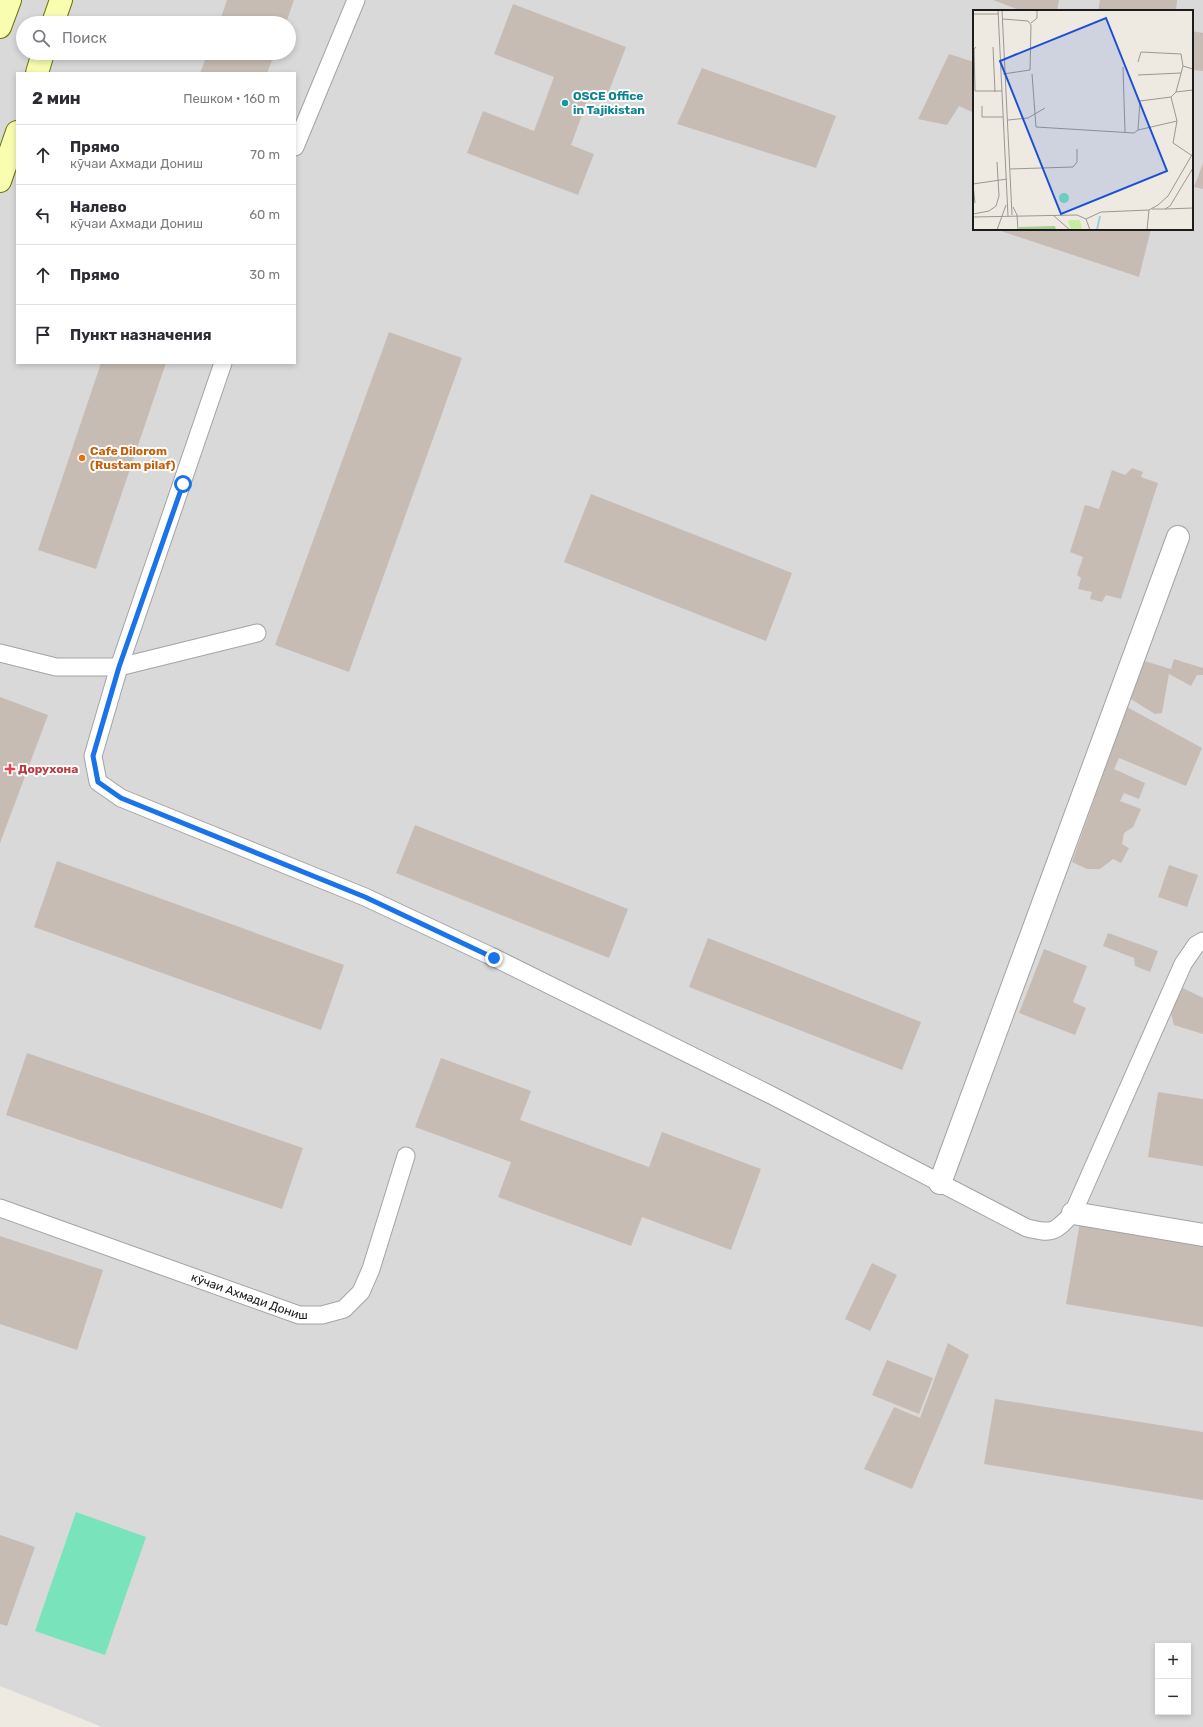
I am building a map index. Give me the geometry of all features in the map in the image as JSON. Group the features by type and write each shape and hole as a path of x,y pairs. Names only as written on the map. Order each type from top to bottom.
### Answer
{"street":[{"path":"0,27 10,0"},
{"path":"56,16 61,0"},
{"path":"37,72 42,60"},
{"path":"0,181 12,141"},
{"path":"940,1183 1178,537"},
{"path":"1073,1213 1203,1235"}],"lane":[{"path":"296,145 356,0"},
{"path":"223,364 119,667 93,756 98,782 121,798 365,897 502,961 766,1092 1027,1228 1047,1233 1061,1226 1073,1213 1183,964 1196,945 1203,941"},
{"path":"0,653 56,667 119,667 257,633"},
{"name":"кӯчаи Ахмади Дониш","path":"0,1208 299,1315 322,1315 344,1309 361,1292 372,1269 406,1156"}],"shaded area":[{"path":"0,0 1203,0 1203,1727 102,1727 0,1686"}],"green space":[{"path":"76,1512 146,1537 105,1655 35,1631"}],"building":[{"path":"227,0 294,0 288,16 221,16"},
{"path":"993,0 1059,0 1057,10 1019,10"},
{"path":"1100,0 1177,0 1176,10 1098,10"},
{"name":"OSCE Office in Tajikistan","path":"513,4 626,47 607,96 591,90 571,145 594,154 578,195 467,153 483,111 534,131 554,77 494,54"},
{"path":"1193,31 1203,33 1203,71 1193,70"},
{"path":"949,54 973,62 973,113 959,106 947,125 918,119"},
{"path":"205,60 272,60 267,72 200,72"},
{"path":"702,68 836,116 816,168 677,124"},
{"path":"1203,163 1203,189 1194,187"},
{"path":"998,230 1151,230 1139,277"},
{"path":"389,332 462,358 349,672 275,645"},
{"path":"101,364 166,364 96,569 38,550"},
{"path":"1132,468 1143,472 1141,477 1158,483 1121,599 1106,595 1102,602 1090,599 1092,592 1078,589 1081,578 1077,575 1083,557 1070,552 1085,505 1099,509 1112,470 1125,475"},
{"path":"591,494 792,573 766,641 564,562"},
{"path":"1174,659 1203,668 1203,675 1197,675 1191,686 1169,674 1162,713 1155,714 1129,698 1141,660 1171,669"},
{"path":"0,697 48,715 0,843"},
{"path":"1127,707 1202,748 1186,786 1119,758 1114,769 1145,783 1139,799 1124,793 1120,801 1141,809 1133,827 1124,833 1122,844 1129,848 1121,863 1113,859 1100,869 1087,869 1072,862"},
{"path":"415,825 628,909 609,958 396,873"},
{"path":"57,861 344,965 321,1030 34,927"},
{"path":"1169,865 1198,875 1187,907 1158,897"},
{"path":"1108,933 1158,951 1150,972 1135,966 1134,958 1103,946"},
{"path":"708,938 921,1022 902,1070 689,987"},
{"path":"1044,949 1087,966 1073,1002 1086,1008 1075,1035 1019,1013"},
{"path":"1181,987 1203,998 1203,1034 1174,1025 1170,1010"},
{"path":"27,1053 303,1148 282,1209 6,1115"},
{"path":"441,1058 531,1091 520,1120 649,1167 662,1132 761,1169 731,1250 642,1217 631,1246 498,1197 511,1162 415,1127"},
{"path":"1158,1092 1203,1099 1203,1166 1148,1157"},
{"path":"1080,1222 1203,1243 1203,1327 1066,1304"},
{"path":"0,1236 103,1270 77,1350 0,1324"},
{"path":"872,1263 897,1275 870,1331 845,1319"},
{"path":"948,1343 969,1355 912,1489 864,1469 894,1407 920,1418"},
{"path":"887,1360 933,1378 919,1414 872,1395"},
{"path":"995,1399 1203,1432 1203,1500 984,1464"},
{"path":"0,1535 35,1547 7,1626 0,1624"}],"place":[{"name":"OSCE Office in Tajikistan","path":"565,103"},
{"name":"Cafe Dilorom (Rustam pilaf)","path":"82,458"},
{"name":"Дорухона","path":"10,769"}],"route":[{"path":"183,484 119,667 93,756 98,782 121,798 365,897 494,958"}]}
